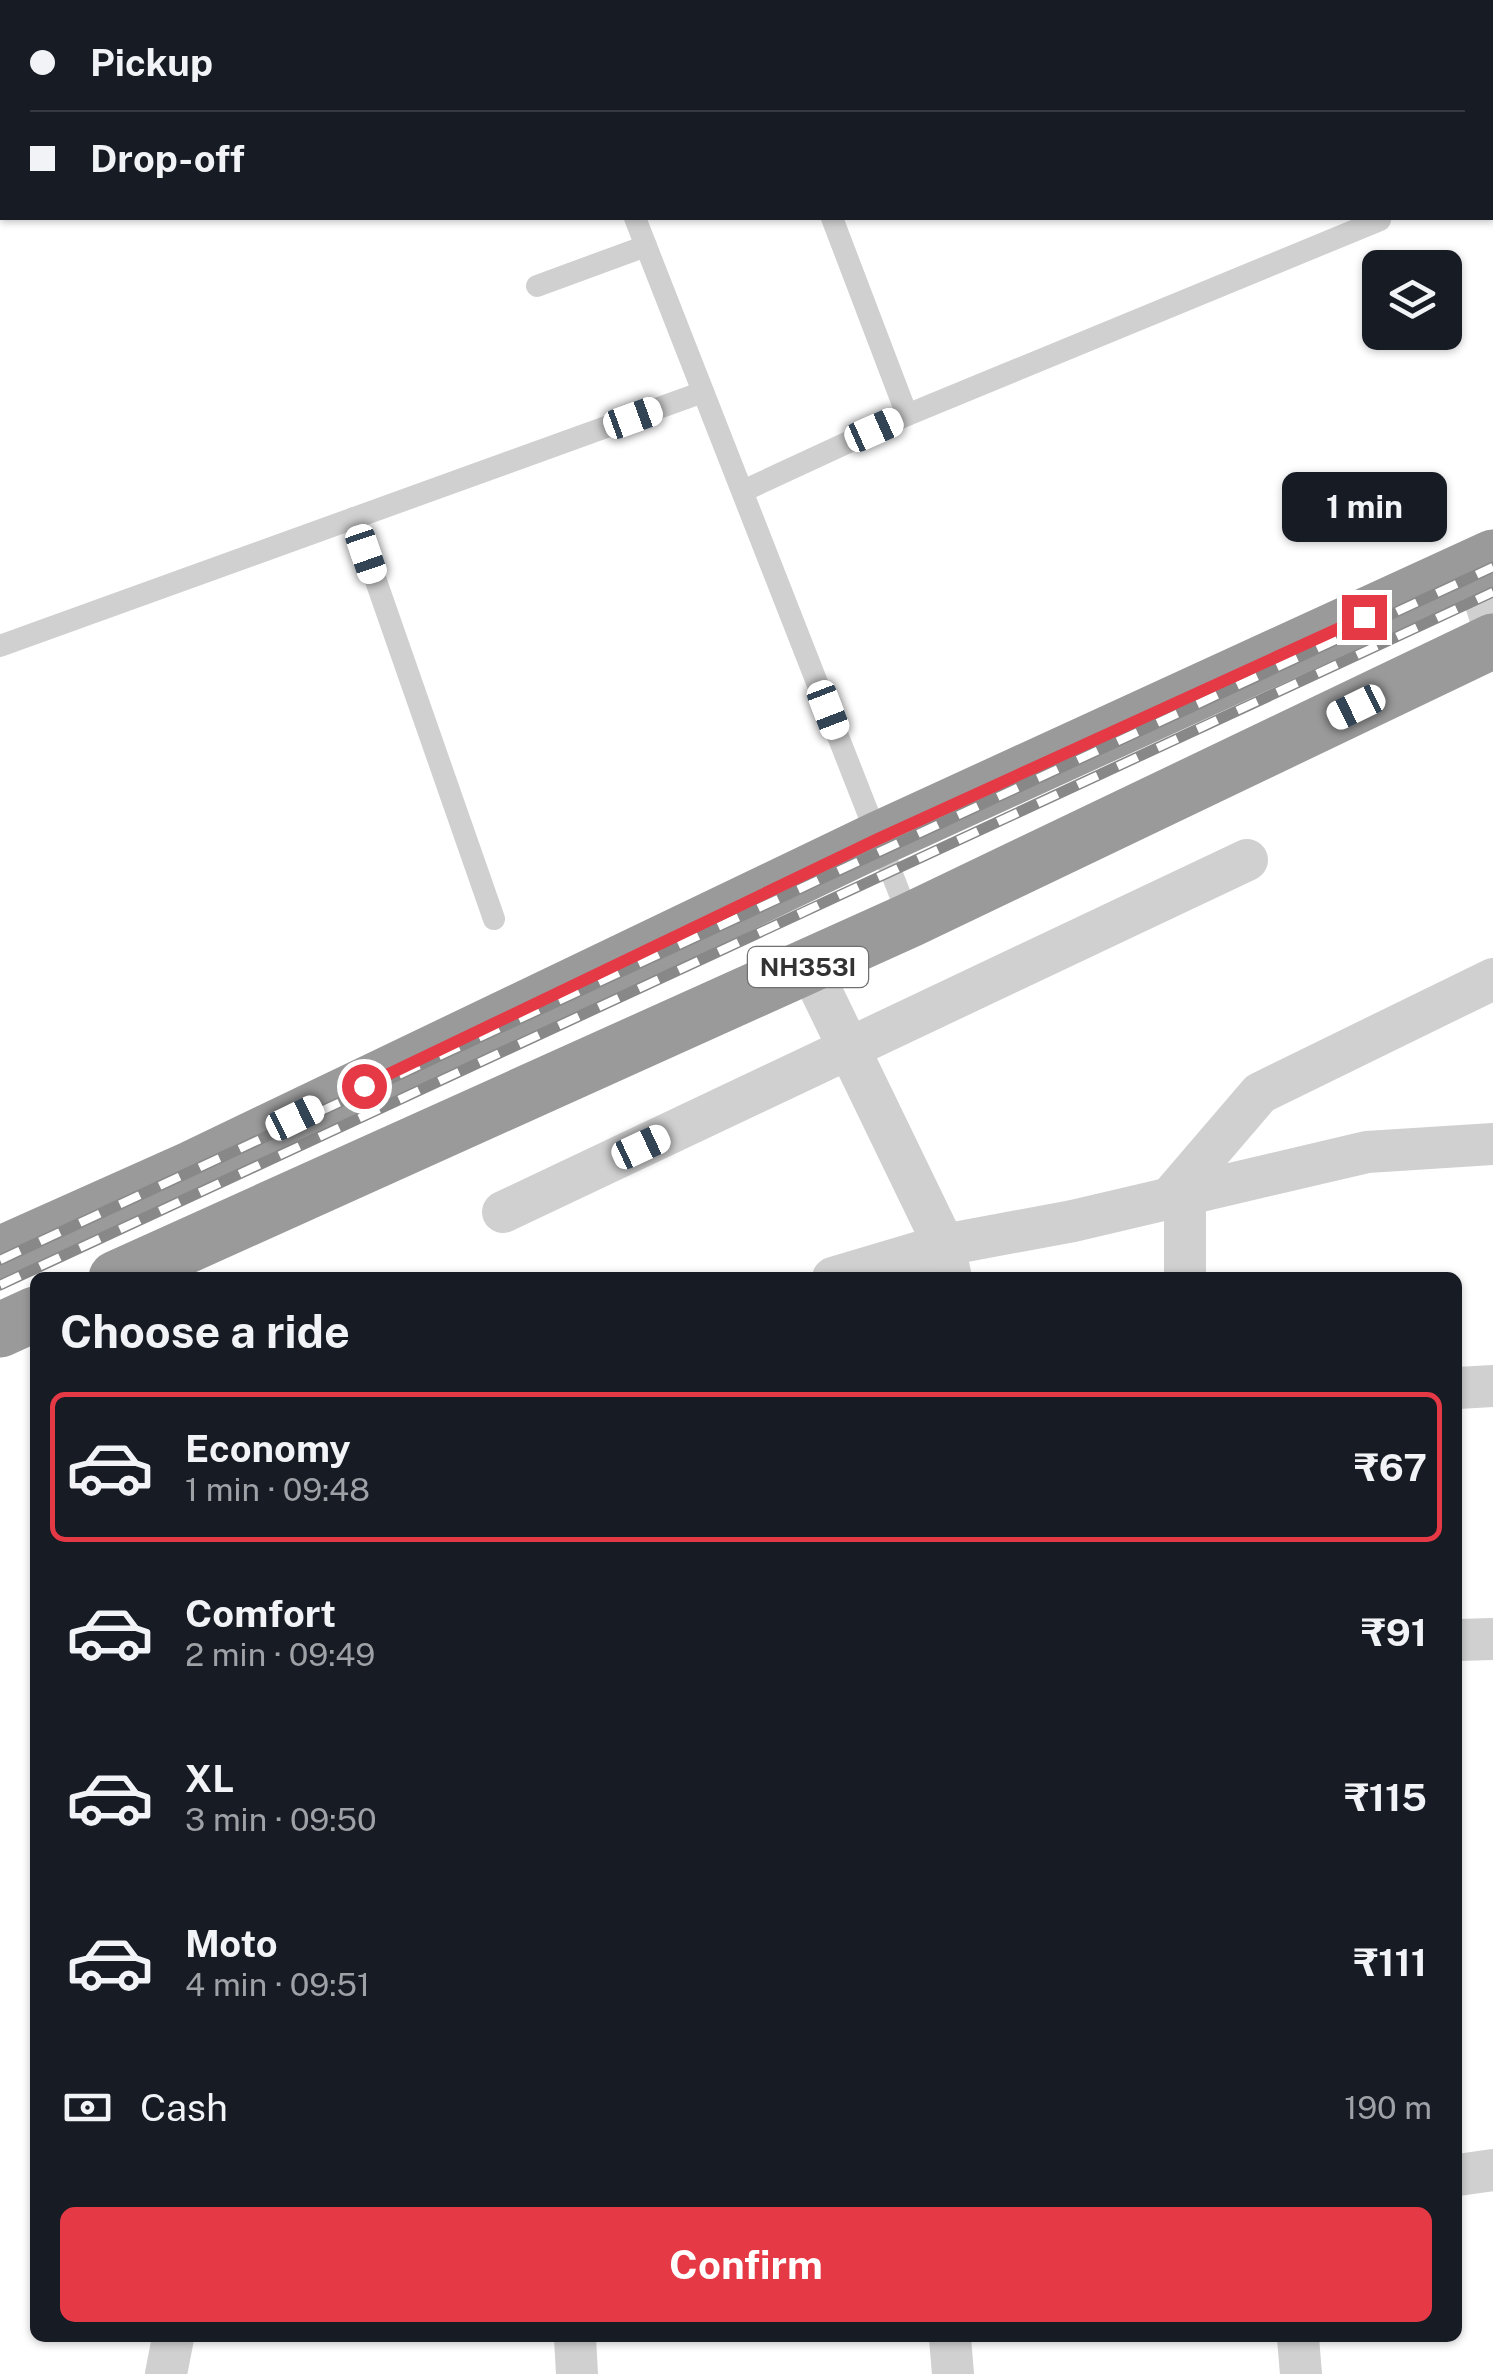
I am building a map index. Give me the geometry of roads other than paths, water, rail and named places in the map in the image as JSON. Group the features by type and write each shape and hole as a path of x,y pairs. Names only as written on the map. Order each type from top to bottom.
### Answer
{"highway":[{"name":"NH353I","path":"0,1254 192,1168 878,839 1484,561"},
{"name":"NH353I","path":"129,1272 910,920 1493,642"},
{"path":"0,1330 30,1316"}],"street":[{"path":"1484,561 1493,626"},
{"path":"503,1212 1246,860"},
{"path":"809,966 948,1261"},
{"path":"1185,1272 1178,1196 1260,1094 1493,979"},
{"path":"874,1272 948,1261 1073,1221 1367,1152 1493,1144"},
{"path":"1462,1388 1493,1386"},
{"path":"1462,1640 1493,1639"},
{"path":"1462,2174 1493,2170"},
{"path":"166,2374 171,2342"},
{"path":"574,2342 577,2374"},
{"path":"950,2342 953,2374"},
{"path":"1298,2342 1301,2374"}],"lane":[{"path":"637,220 910,920"},
{"path":"833,220 908,415"},
{"path":"743,490 908,415 1380,220"},
{"path":"538,286 646,246"},
{"path":"0,646 703,392"},
{"path":"354,518 494,919"}],"railway":[{"path":"0,1260 1493,567"},
{"path":"0,1285 1493,592"}]}
